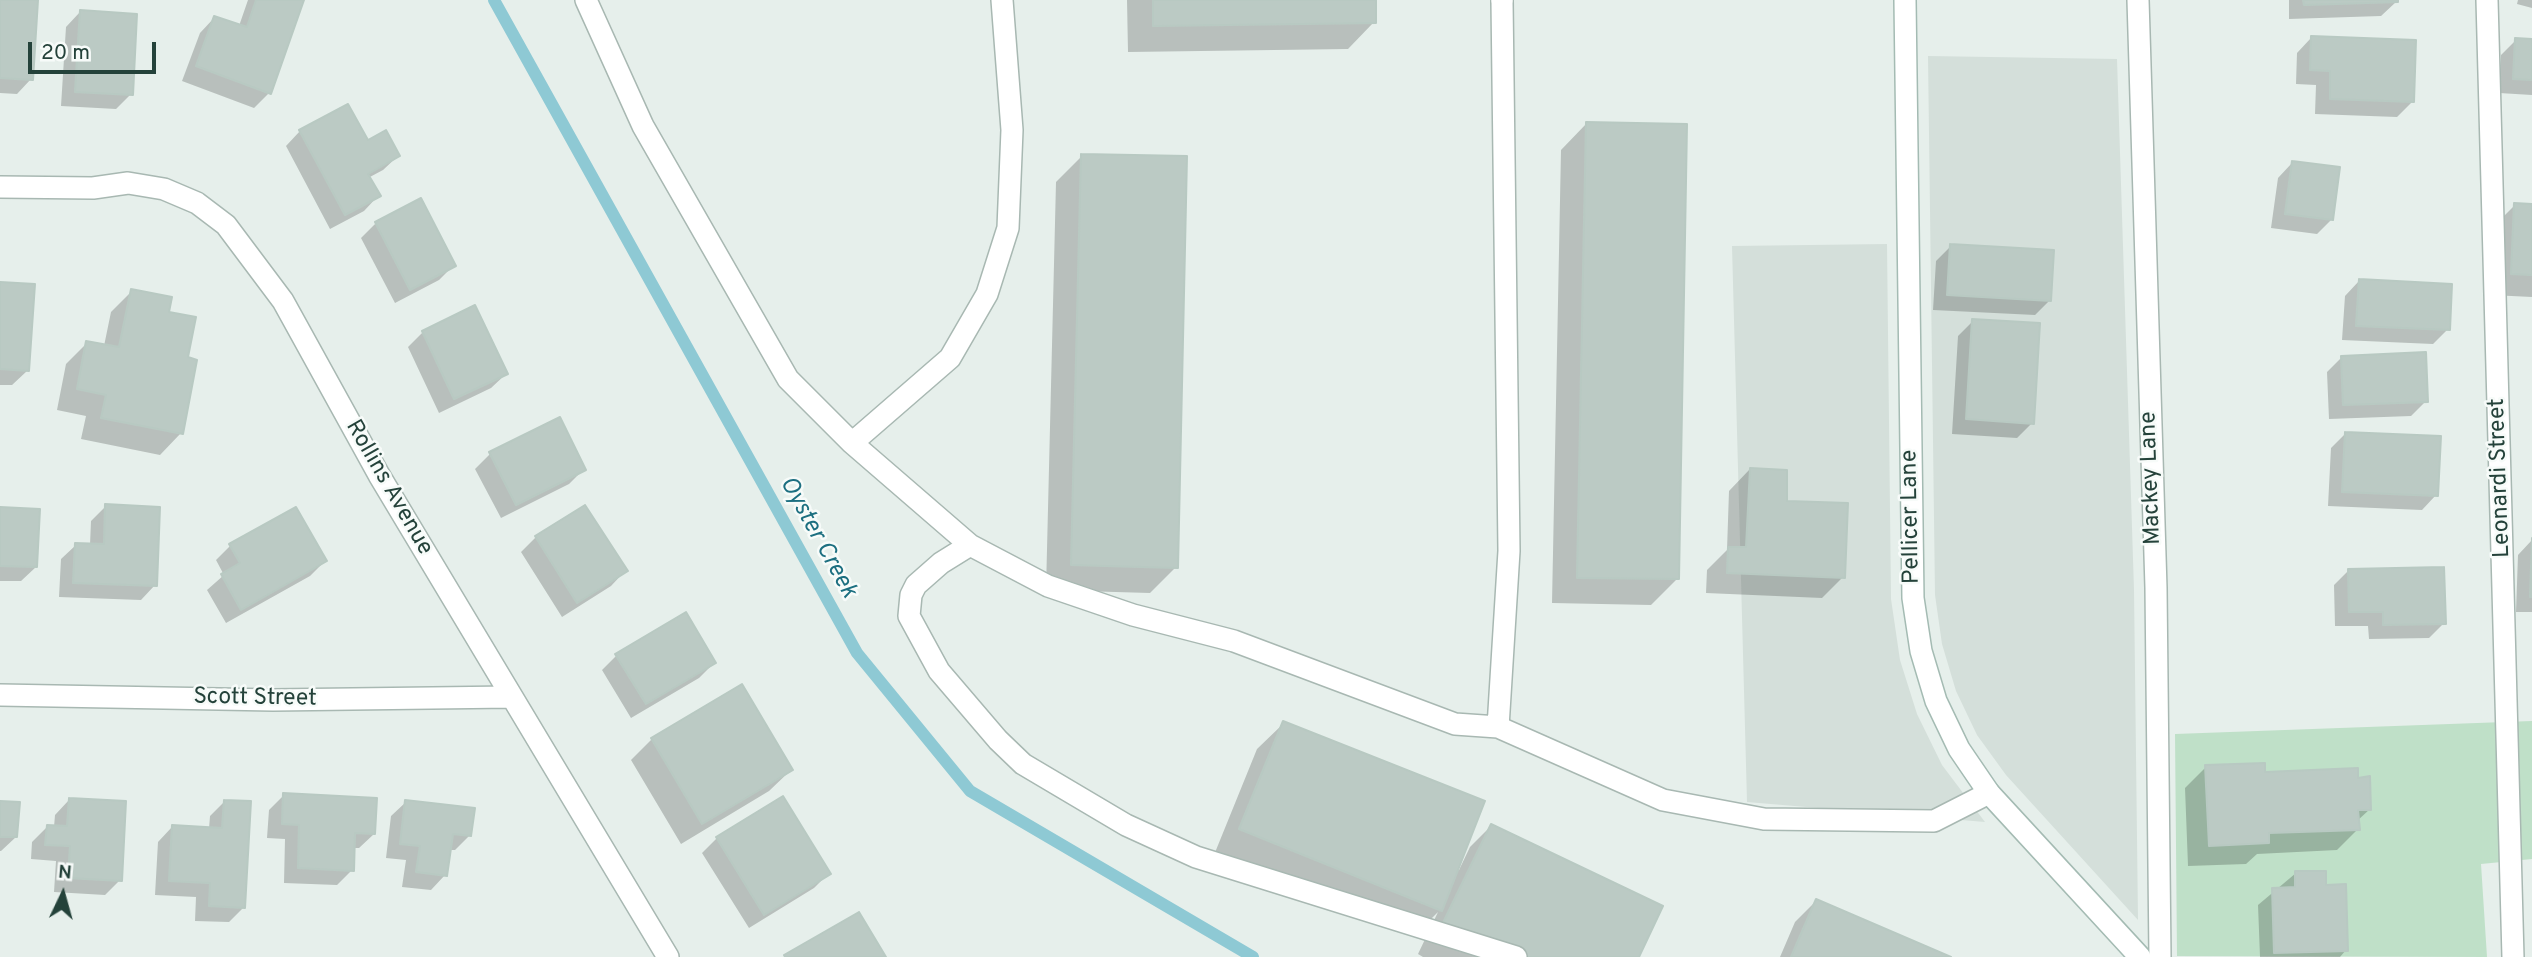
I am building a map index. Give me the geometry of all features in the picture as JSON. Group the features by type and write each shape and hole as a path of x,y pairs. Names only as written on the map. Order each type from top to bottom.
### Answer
{"street":[{"path":"586,0 643,125 788,379 852,443 970,545 1048,586 1133,615 1234,641 1455,724 1498,727 1663,800 1764,819 1934,821 1989,793"},
{"path":"852,443 950,358 987,294 1008,228 1009,214 1012,130 1002,0"},
{"name":"Pellicer Lane","path":"1905,0 1913,598 1920,651 1936,701 1959,749 1989,793 2140,957"},
{"name":"Mackey Lane","path":"2138,0 2156,602 2160,957"},
{"name":"Leonardi Street","path":"2487,0 2513,957"},
{"path":"1498,727 1509,551 1502,1"},
{"name":"Rollins Avenue","path":"0,187 93,188 128,184 164,189 198,203 226,225 283,301 379,475 668,957"},
{"path":"970,545 940,564 916,585 911,594 909,616 939,671 998,740 1023,764 1126,825 1196,857 1516,957"},
{"name":"Scott Street","path":"0,695 273,700 511,698"}],"shaded area":[{"path":"1928,56 2117,59 2134,590 2138,920 2006,775 1977,735 1956,691 1942,644 1935,595"},
{"path":"1887,244 1891,599 1900,660 1917,714 1942,765 1985,822 1747,802 1732,246"}],"green space":[{"path":"2532,721 2532,859 2481,864 2487,957 2177,956 2175,734"}],"building":[{"path":"0,0 38,0 33,80 0,78"},
{"path":"256,0 304,0 271,94 196,66 214,16 247,27"},
{"path":"1153,0 1376,0 1376,23 1153,26"},
{"path":"2303,0 2398,0 2398,2 2304,5"},
{"path":"80,10 137,14 133,95 75,92"},
{"path":"2311,36 2416,40 2414,102 2330,99 2330,71 2310,70"},
{"path":"2515,38 2532,39 2532,80 2513,79"},
{"path":"348,104 368,140 386,130 400,156 368,174 381,196 345,215 299,130"},
{"path":"1586,122 1687,124 1679,579 1577,578"},
{"path":"1081,154 1187,156 1178,568 1071,565"},
{"path":"2292,161 2340,167 2333,220 2285,214"},
{"path":"421,198 456,266 410,290 375,222"},
{"path":"2514,203 2532,204 2532,275 2511,274"},
{"path":"1950,244 2054,250 2051,301 1947,295"},
{"path":"2359,279 2452,284 2450,330 2356,326"},
{"path":"0,282 35,284 29,371 0,369"},
{"path":"131,289 172,297 169,312 196,317 188,357 197,360 183,434 101,418 106,395 77,389 86,341 119,347"},
{"path":"475,305 508,374 454,399 422,331"},
{"path":"1972,319 2040,323 2034,424 1966,419"},
{"path":"2426,352 2428,402 2343,405 2341,356"},
{"path":"560,417 586,470 516,505 489,452"},
{"path":"2345,432 2441,436 2438,496 2342,492"},
{"path":"1750,468 1787,470 1787,501 1848,503 1845,578 1727,573 1728,547 1746,547"},
{"path":"105,504 160,507 157,586 73,583 75,543 104,544"},
{"path":"585,505 628,571 577,603 535,536"},
{"path":"0,507 40,509 37,567 0,566"},
{"path":"296,507 327,561 241,610 221,574 240,563 229,544"},
{"path":"2532,538 2532,597 2530,597"},
{"path":"2444,567 2446,624 2383,625 2383,612 2349,612 2348,569"},
{"path":"686,612 716,663 646,704 615,654"},
{"path":"742,684 793,770 702,824 651,738"},
{"path":"1283,721 1485,801 1442,911 1239,829"},
{"path":"2265,763 2265,772 2358,768 2358,778 2370,776 2371,810 2358,810 2360,830 2269,833 2269,843 2209,846 2205,765"},
{"path":"283,793 377,798 375,834 355,833 354,871 298,868 299,825 282,824"},
{"path":"783,796 831,874 764,915 716,837"},
{"path":"69,798 126,801 122,881 68,878 70,846 45,845 47,825 67,826"},
{"path":"224,800 251,801 245,908 209,906 210,883 169,881 172,825 222,828"},
{"path":"405,800 475,808 471,836 453,834 447,876 416,872 420,846 400,844"},
{"path":"0,801 20,802 17,837 0,837"},
{"path":"1491,824 1663,906 1639,957 1488,957 1438,933"},
{"path":"2295,871 2326,871 2326,885 2346,884 2348,951 2274,953 2272,888 2295,887"},
{"path":"1816,899 1951,957 1791,957"},
{"path":"859,912 886,957 785,957 784,955"}],"waterway":[{"name":"Oyster Creek","path":"494,0 857,653 970,791 1253,957"}]}
